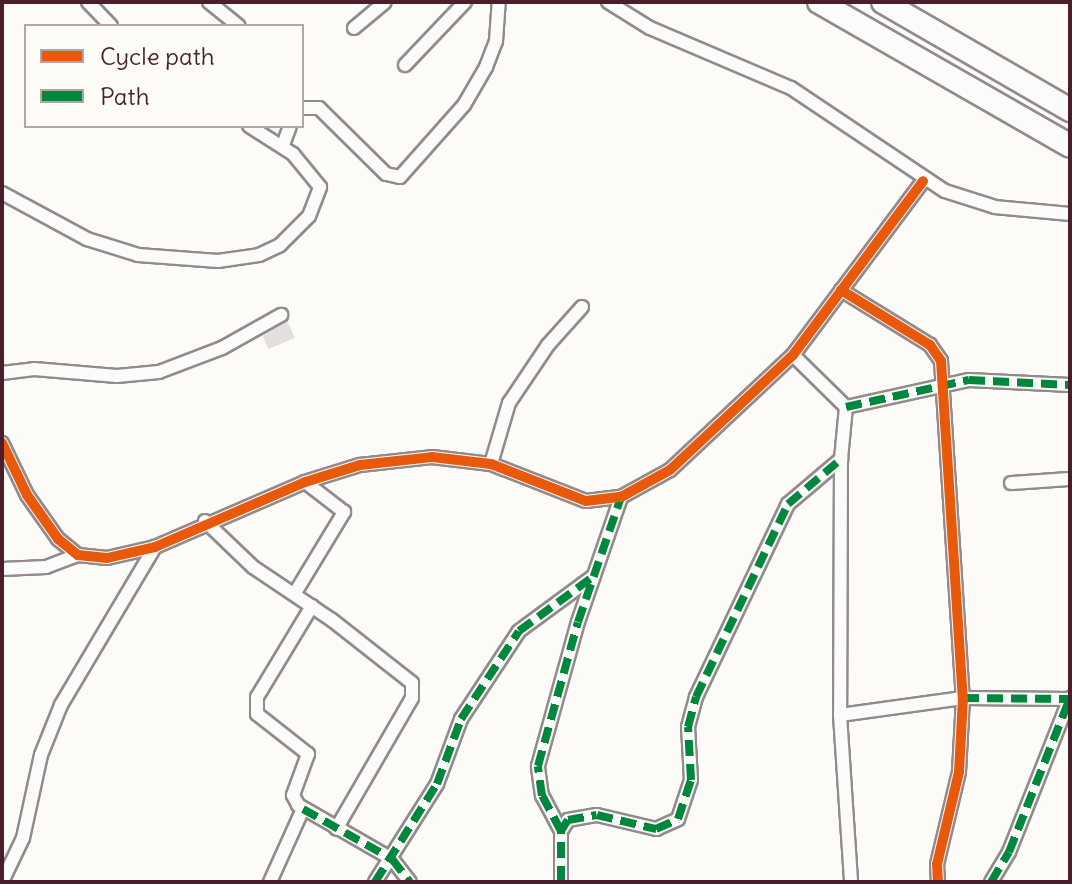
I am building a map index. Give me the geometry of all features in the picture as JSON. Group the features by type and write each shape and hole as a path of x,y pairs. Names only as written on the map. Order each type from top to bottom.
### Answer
{"highway":[{"path":"819,2 1070,146"},
{"path":"883,2 1070,110"}],"street":[{"path":"88,2 109,24"},
{"path":"209,2 236,24"},
{"path":"354,28 385,2"},
{"path":"405,65 465,2"},
{"path":"304,104 319,108 391,178 400,177 464,105 486,67 496,41 499,2"},
{"path":"608,2 650,28 791,88 923,181 971,202 1070,214"},
{"path":"2,193 87,239 138,255 246,259 280,245 317,201 317,178 283,145 253,128"},
{"path":"283,145 289,128"},
{"path":"2,569 46,567 78,555 107,558 155,547 205,521 305,482 360,465 432,457 491,464 586,501 621,497 670,470 793,355 923,181"},
{"path":"841,290 930,345 941,361 940,384 963,698 959,772 937,864 938,882"},
{"path":"491,464 509,403 548,345 582,307"},
{"path":"2,373 34,369 117,376 159,372 222,348 281,315"},
{"path":"793,355 846,407"},
{"path":"846,407 940,384 1070,385"},
{"path":"846,407 841,459 840,715 851,882"},
{"path":"2,443 27,495 58,539 78,555"},
{"path":"561,831 581,814 656,829 678,819 691,780 688,727 696,697 788,504 841,459"},
{"path":"1011,483 1070,479"},
{"path":"295,593 344,512 305,482"},
{"path":"561,882 561,831 542,796 538,766 594,576 621,497"},
{"path":"205,521 253,567 295,593 407,676 413,690 336,829"},
{"path":"2,882 23,838 41,755 61,705 155,547"},
{"path":"375,882 437,784 461,719 519,631 594,576"},
{"path":"312,606 255,705 262,719 308,754 293,795 303,809 392,859 410,882"},
{"path":"840,715 963,698 1070,698 1009,852 991,882"},
{"path":"270,882 303,809"}],"building":[{"path":"287,321 295,338 268,349 263,336"}],"marked path":[{"path":"846,407 969,380 1070,385"},
{"path":"561,882 561,831 568,820 597,815 656,829 678,819 691,780 688,727 696,697 788,504 841,459"},
{"path":"561,831 542,796 538,766 578,622 621,497"},
{"path":"375,882 437,784 461,719 519,631 594,576"},
{"path":"963,698 1070,699"},
{"path":"991,882 1009,852 1070,698"},
{"path":"303,809 392,859 410,882"}],"cycle path":[{"path":"2,443 27,495 58,539 78,555 107,558 155,547 305,482 360,465 432,457 491,464 586,501 621,497 670,470 793,355 923,181"},
{"path":"841,290 930,345 941,361 963,698 959,772 937,864 938,882"}]}
